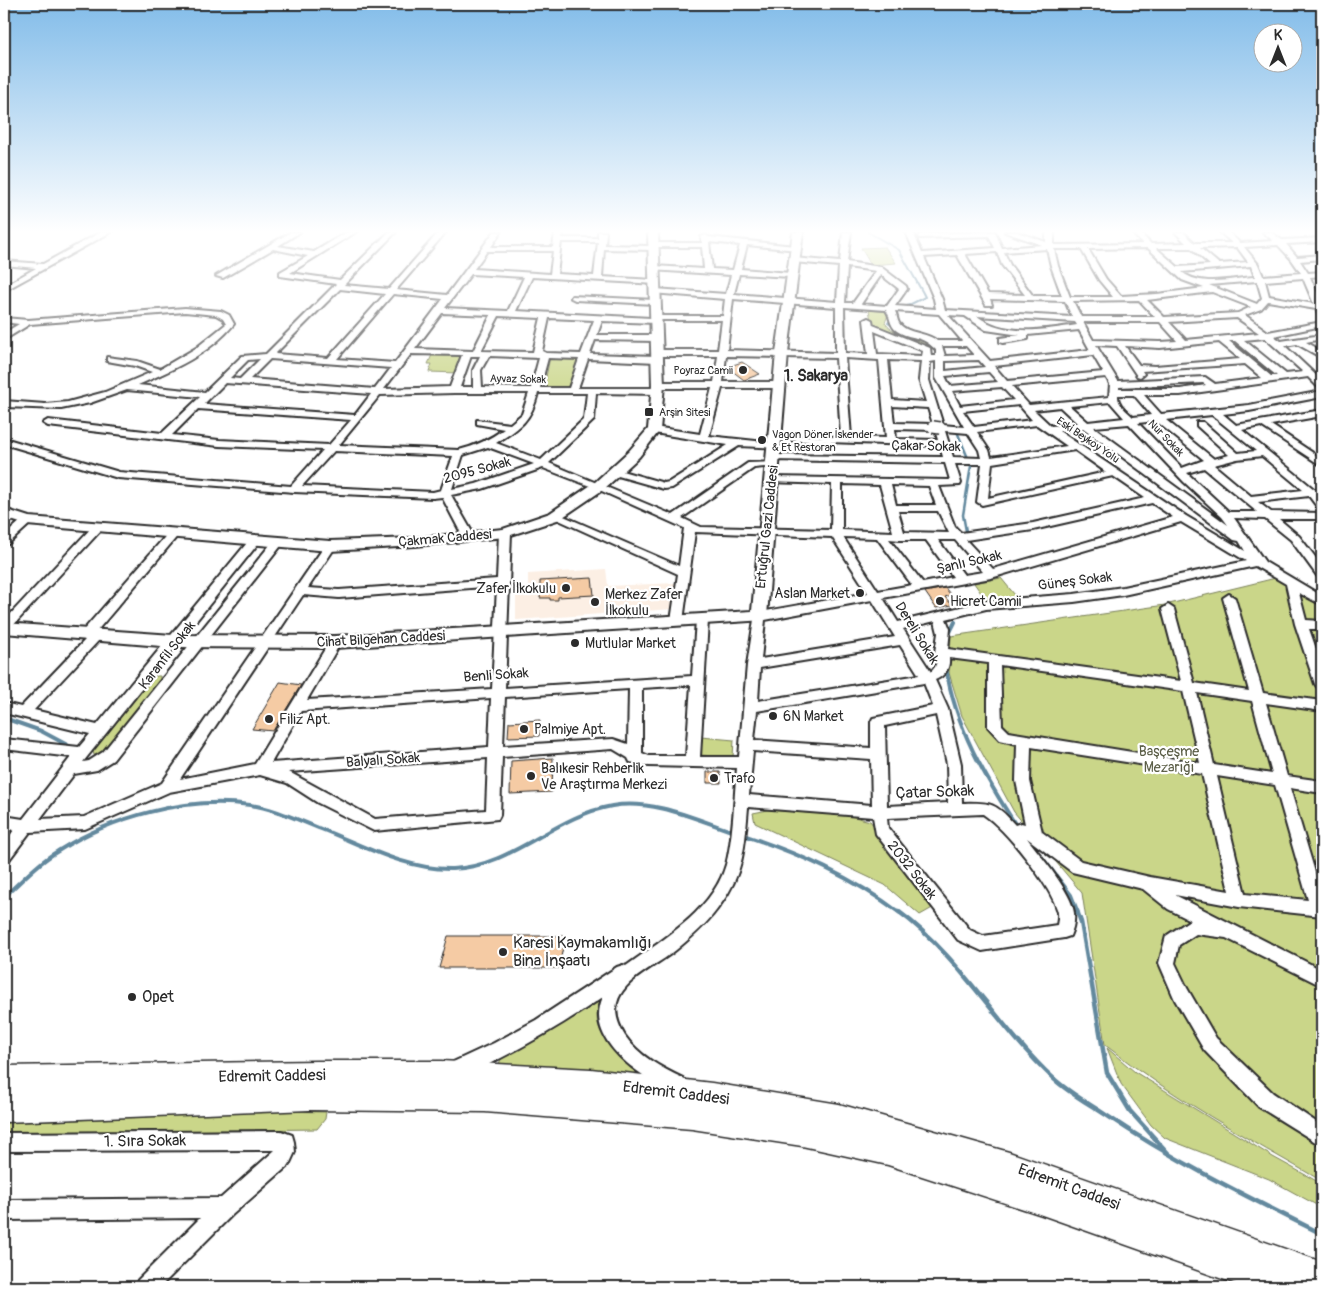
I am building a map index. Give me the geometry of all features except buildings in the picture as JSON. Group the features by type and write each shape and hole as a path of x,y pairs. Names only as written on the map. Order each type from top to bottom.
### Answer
{"highway":[{"name":"Edremit Caddesi","path":"4,1080 317,1074 441,1076 591,1082 712,1097 839,1118 1009,1166 1322,1278"},
{"name":"Edremit Caddesi","path":"4,1108 309,1096 475,1098 692,1115 802,1132 888,1151 1042,1200 1288,1287"}],"main road":[{"path":"654,292 658,388 654,430"},
{"name":"Ertuğrul Gazi Caddesi","path":"759,616 789,292"},
{"name":"Çakmak Caddesi","path":"4,513 27,520 330,546 504,533 555,516 599,486 634,454 654,430"},
{"name":"Cihat Bilgehan Caddesi","path":"4,628 173,641 335,642 759,616"}],"street":[{"path":"243,381 333,292"},
{"path":"330,361 391,292"},
{"path":"394,292 448,297"},
{"path":"294,489 358,418 451,292"},
{"path":"510,314 521,292"},
{"path":"571,316 576,292"},
{"path":"658,292 867,307 891,311 918,319 942,315 967,314 1081,324 1239,315 1258,308 1266,298"},
{"path":"704,438 718,380 730,292"},
{"path":"841,292 839,356 846,440"},
{"path":"855,306 865,292"},
{"path":"901,292 891,311 894,323 900,329 930,339 937,344 942,354 940,374 957,409 984,450 987,461 982,502 1115,473"},
{"path":"935,292 942,315"},
{"path":"983,292 997,316"},
{"path":"1026,292 1030,298"},
{"name":"Nur Sokak","path":"1065,292 1108,374 1118,407 1226,515 1259,562"},
{"path":"1113,292 1118,298"},
{"path":"985,296 1069,300 1182,295 1197,292"},
{"path":"1222,292 1258,308"},
{"path":"1264,292 1266,298"},
{"path":"1266,298 1321,310 1318,293"},
{"path":"1140,297 1184,343"},
{"path":"906,310 938,299"},
{"path":"1090,342 1160,345 1266,335 1312,321 1294,303"},
{"path":"867,307 869,326 888,403 891,441"},
{"path":"4,320 28,322 205,310 226,317 230,324 210,345 160,372 123,387 68,406 4,404"},
{"path":"438,310 599,318 726,318"},
{"path":"891,311 906,310 942,315"},
{"path":"454,390 461,370 476,355 496,313"},
{"path":"967,314 988,327 1012,348"},
{"path":"544,356 537,352 546,315"},
{"name":"Eski Beyköy Yolu","path":"942,315 1039,422 1182,518 1322,601"},
{"path":"1239,315 1278,344 1322,386"},
{"path":"572,391 599,318"},
{"path":"4,337 28,322"},
{"path":"1003,340 1052,332 1081,324"},
{"path":"772,480 956,483 930,405 924,380 928,359 927,350 869,326"},
{"path":"988,327 1052,332"},
{"path":"593,337 656,338"},
{"path":"1278,344 1322,337"},
{"path":"1237,338 1284,377"},
{"path":"1222,340 1269,379"},
{"path":"1300,342 1322,355"},
{"path":"937,344 966,343"},
{"path":"1119,343 1136,368 1143,389 1159,417 1247,500 1268,514 1295,538 1322,574"},
{"path":"406,351 476,355 586,357 782,353 941,359 986,364"},
{"path":"940,374 986,364 1096,352"},
{"path":"476,355 478,390"},
{"path":"164,437 246,358 270,356 396,366"},
{"path":"68,406 48,423 219,443 459,453 490,444 526,416 536,391 544,356"},
{"path":"110,359 142,365 160,372"},
{"path":"1136,368 1155,369 1247,361"},
{"path":"461,370 491,370"},
{"path":"947,389 1108,374"},
{"path":"957,409 1062,404 1114,392 1143,389 1180,392 1310,374"},
{"name":"Ayvaz Sokak","path":"222,380 378,392 454,390 592,391 716,385 780,385"},
{"path":"123,387 207,395"},
{"name":"2095 Sokak","path":"4,441 118,475 294,489 432,495 478,487 542,466 588,420 592,391"},
{"path":"1050,429 1215,412 1322,394"},
{"path":"888,403 930,405"},
{"path":"1062,404 1085,425 1248,546"},
{"path":"197,406 358,418"},
{"path":"1215,412 1264,453 1317,492 1322,506"},
{"path":"1234,428 1322,414"},
{"path":"480,422 512,427"},
{"path":"890,426 971,430 1039,422"},
{"path":"1200,424 1236,456"},
{"path":"1264,424 1322,463"},
{"path":"654,430 737,443 774,451 846,440 942,443"},
{"path":"615,472 664,486 672,485 737,443"},
{"path":"490,444 542,466 599,486 699,530 900,537 959,537 984,535 1155,500"},
{"name":"Çakar Sokak","path":"774,451 987,461 1077,447"},
{"path":"675,518 774,451"},
{"path":"459,453 445,493 469,537"},
{"path":"1181,471 1208,462 1264,453"},
{"path":"836,535 837,482"},
{"path":"885,483 900,537"},
{"path":"933,483 950,528 990,574"},
{"path":"1247,500 1317,492"},
{"path":"892,508 942,508"},
{"path":"1226,515 1322,516"},
{"path":"555,516 685,573"},
{"name":"Şanlı Sokak","path":"759,616 876,597 990,574 1182,518"},
{"path":"4,542 27,520"},
{"path":"677,621 690,526"},
{"path":"4,628 98,527"},
{"path":"24,713 174,533"},
{"path":"335,642 260,769 292,779 324,799 374,825 493,815 504,533"},
{"name":"Dereli Sokak","path":"836,535 928,678 941,709 954,764 955,809"},
{"path":"881,536 920,588"},
{"path":"930,537 961,580"},
{"name":"Karanfil Sokak","path":"4,855 82,753 255,540"},
{"name":"Karanfil Sokak","path":"70,769 92,766 108,756 278,542"},
{"path":"167,787 264,642 302,591 330,546"},
{"name":"Güneş Sokak","path":"895,627 986,605 1074,598 1122,591 1259,562"},
{"path":"302,591 338,594 502,582"},
{"path":"1291,583 1301,624 1322,684"},
{"path":"1024,741 1023,781 1028,832 1077,868 1148,884 1239,900 1320,909 1229,598"},
{"path":"1168,609 1189,687 1239,900"},
{"name":"Ertuğrul Gazi Caddesi","path":"669,944 698,922 712,907 731,876 736,857 759,616"},
{"path":"749,708 938,675 942,670 945,652 945,631 944,623 937,616"},
{"path":"693,761 702,620"},
{"path":"1301,624 1322,625"},
{"path":"753,665 903,640"},
{"path":"945,652 1322,706"},
{"path":"994,659 995,727 1005,736 1024,741 1209,771 1322,787"},
{"name":"Benli Sokak","path":"297,706 497,691 697,680"},
{"path":"635,758 636,684"},
{"path":"4,708 100,732"},
{"name":"2032 Sokak","path":"941,709 878,722 877,754 881,830 964,935 982,944"},
{"path":"4,744 82,753"},
{"name":"Balyalı Sokak","path":"4,822 26,826 85,823 167,787 260,769 613,744 623,747 635,758 650,761 744,763"},
{"path":"746,745 877,754"},
{"name":"Çatar Sokak","path":"740,800 880,812 986,808 999,817 1053,886 1066,910 1067,922 1064,930 982,944"},
{"path":"1148,884 1174,904 1322,978"},
{"path":"1228,931 1194,926 1172,940 1167,963 1181,994 1210,1044 1266,1100 1322,1137"},
{"path":"441,1076 518,1040 579,1003 657,950 669,944"},
{"path":"669,944 616,988 610,998 608,1009 610,1027 620,1044 638,1062 665,1080 712,1097"},
{"name":"1. Sıra Sokak","path":"4,1142 281,1140 285,1142 285,1152 282,1158 225,1208"},
{"path":"4,1210 225,1208"},
{"path":"145,1287 225,1208"}],"shaded area":[{"name":"Merkez Zafer İlkokulu","path":"606,569 608,586 676,583 673,609 516,620 516,594 528,593 528,574"}],"green space":[{"path":"869,310 889,312 885,323 890,328 901,335 932,348 926,348 872,325"},
{"path":"432,355 465,356 458,373 429,372 432,364 428,364"},
{"path":"550,357 581,359 567,388 544,387"},
{"name":"Başçeşme Mezarığı","path":"1280,577 1322,605 1322,1181 1184,1100 1105,1045 1082,893 1014,812 962,716 949,673 951,636 1165,605"},
{"path":"1001,578 1019,600 988,603 974,583"},
{"path":"154,676 160,676 160,679 102,753 94,755 93,751"},
{"path":"701,737 734,740 733,757 699,755"},
{"path":"768,810 851,816 870,821 936,906 920,915 885,885 755,823 753,813"},
{"path":"606,991 597,1013 598,1025 613,1049 641,1074 637,1076 499,1064 501,1059"},
{"path":"1107,1048 1135,1072 1273,1157 1322,1184 1322,1208 1269,1179 1165,1138 1151,1125 1121,1084"},
{"path":"279,1111 326,1112 325,1119 317,1129 4,1133 4,1123"}],"waterway":[{"path":"907,306 925,297 923,292"},
{"path":"892,318 888,323 903,333"},
{"path":"958,434 968,458"},
{"path":"966,531 963,515 971,466"},
{"path":"949,634 955,622"},
{"path":"946,667 950,689 964,731 983,770 1017,827"},
{"path":"4,718 41,731 71,747"},
{"path":"4,897 30,872 58,851 101,828 150,812 201,804 226,803 268,809 401,861 435,868 452,869 474,866 494,860 571,820 591,811 612,806 643,805 659,808 689,816 734,832"},
{"path":"743,835 785,850 825,868 863,888 900,913"},
{"path":"1040,855 1071,895 1078,913"},
{"path":"898,911 941,949 1033,1058 1053,1078 1079,1098 1158,1148 1322,1234"},
{"path":"1077,911 1081,922 1107,1073 1130,1111 1168,1153"}],"place":[{"name":"Poyraz Camii","path":"743,370"},
{"name":"Arşin Sitesi","path":"649,412"},
{"name":"Vagon Döner İskender & Et Restoran","path":"762,440"},
{"name":"Zafer İlkokulu","path":"566,588"},
{"name":"Aslan Market","path":"860,593"},
{"name":"Hicret Camii","path":"940,601"},
{"name":"Merkez Zafer İlkokulu","path":"595,602"},
{"name":"Mutlular Market","path":"575,643"},
{"name":"6N Market","path":"773,716"},
{"name":"Filiz Apt.","path":"269,719"},
{"name":"Palmiye Apt.","path":"524,729"},
{"name":"Balıkesir Rehberlik Ve Araştırma Merkezi","path":"531,776"},
{"name":"Trafo","path":"714,778"},
{"name":"Karesi Kaymakamlığı Bina İnşaatı","path":"503,952"},
{"name":"Opet","path":"132,997"}],"district":[{"name":"1. Sakarya","path":"816,376"}]}
